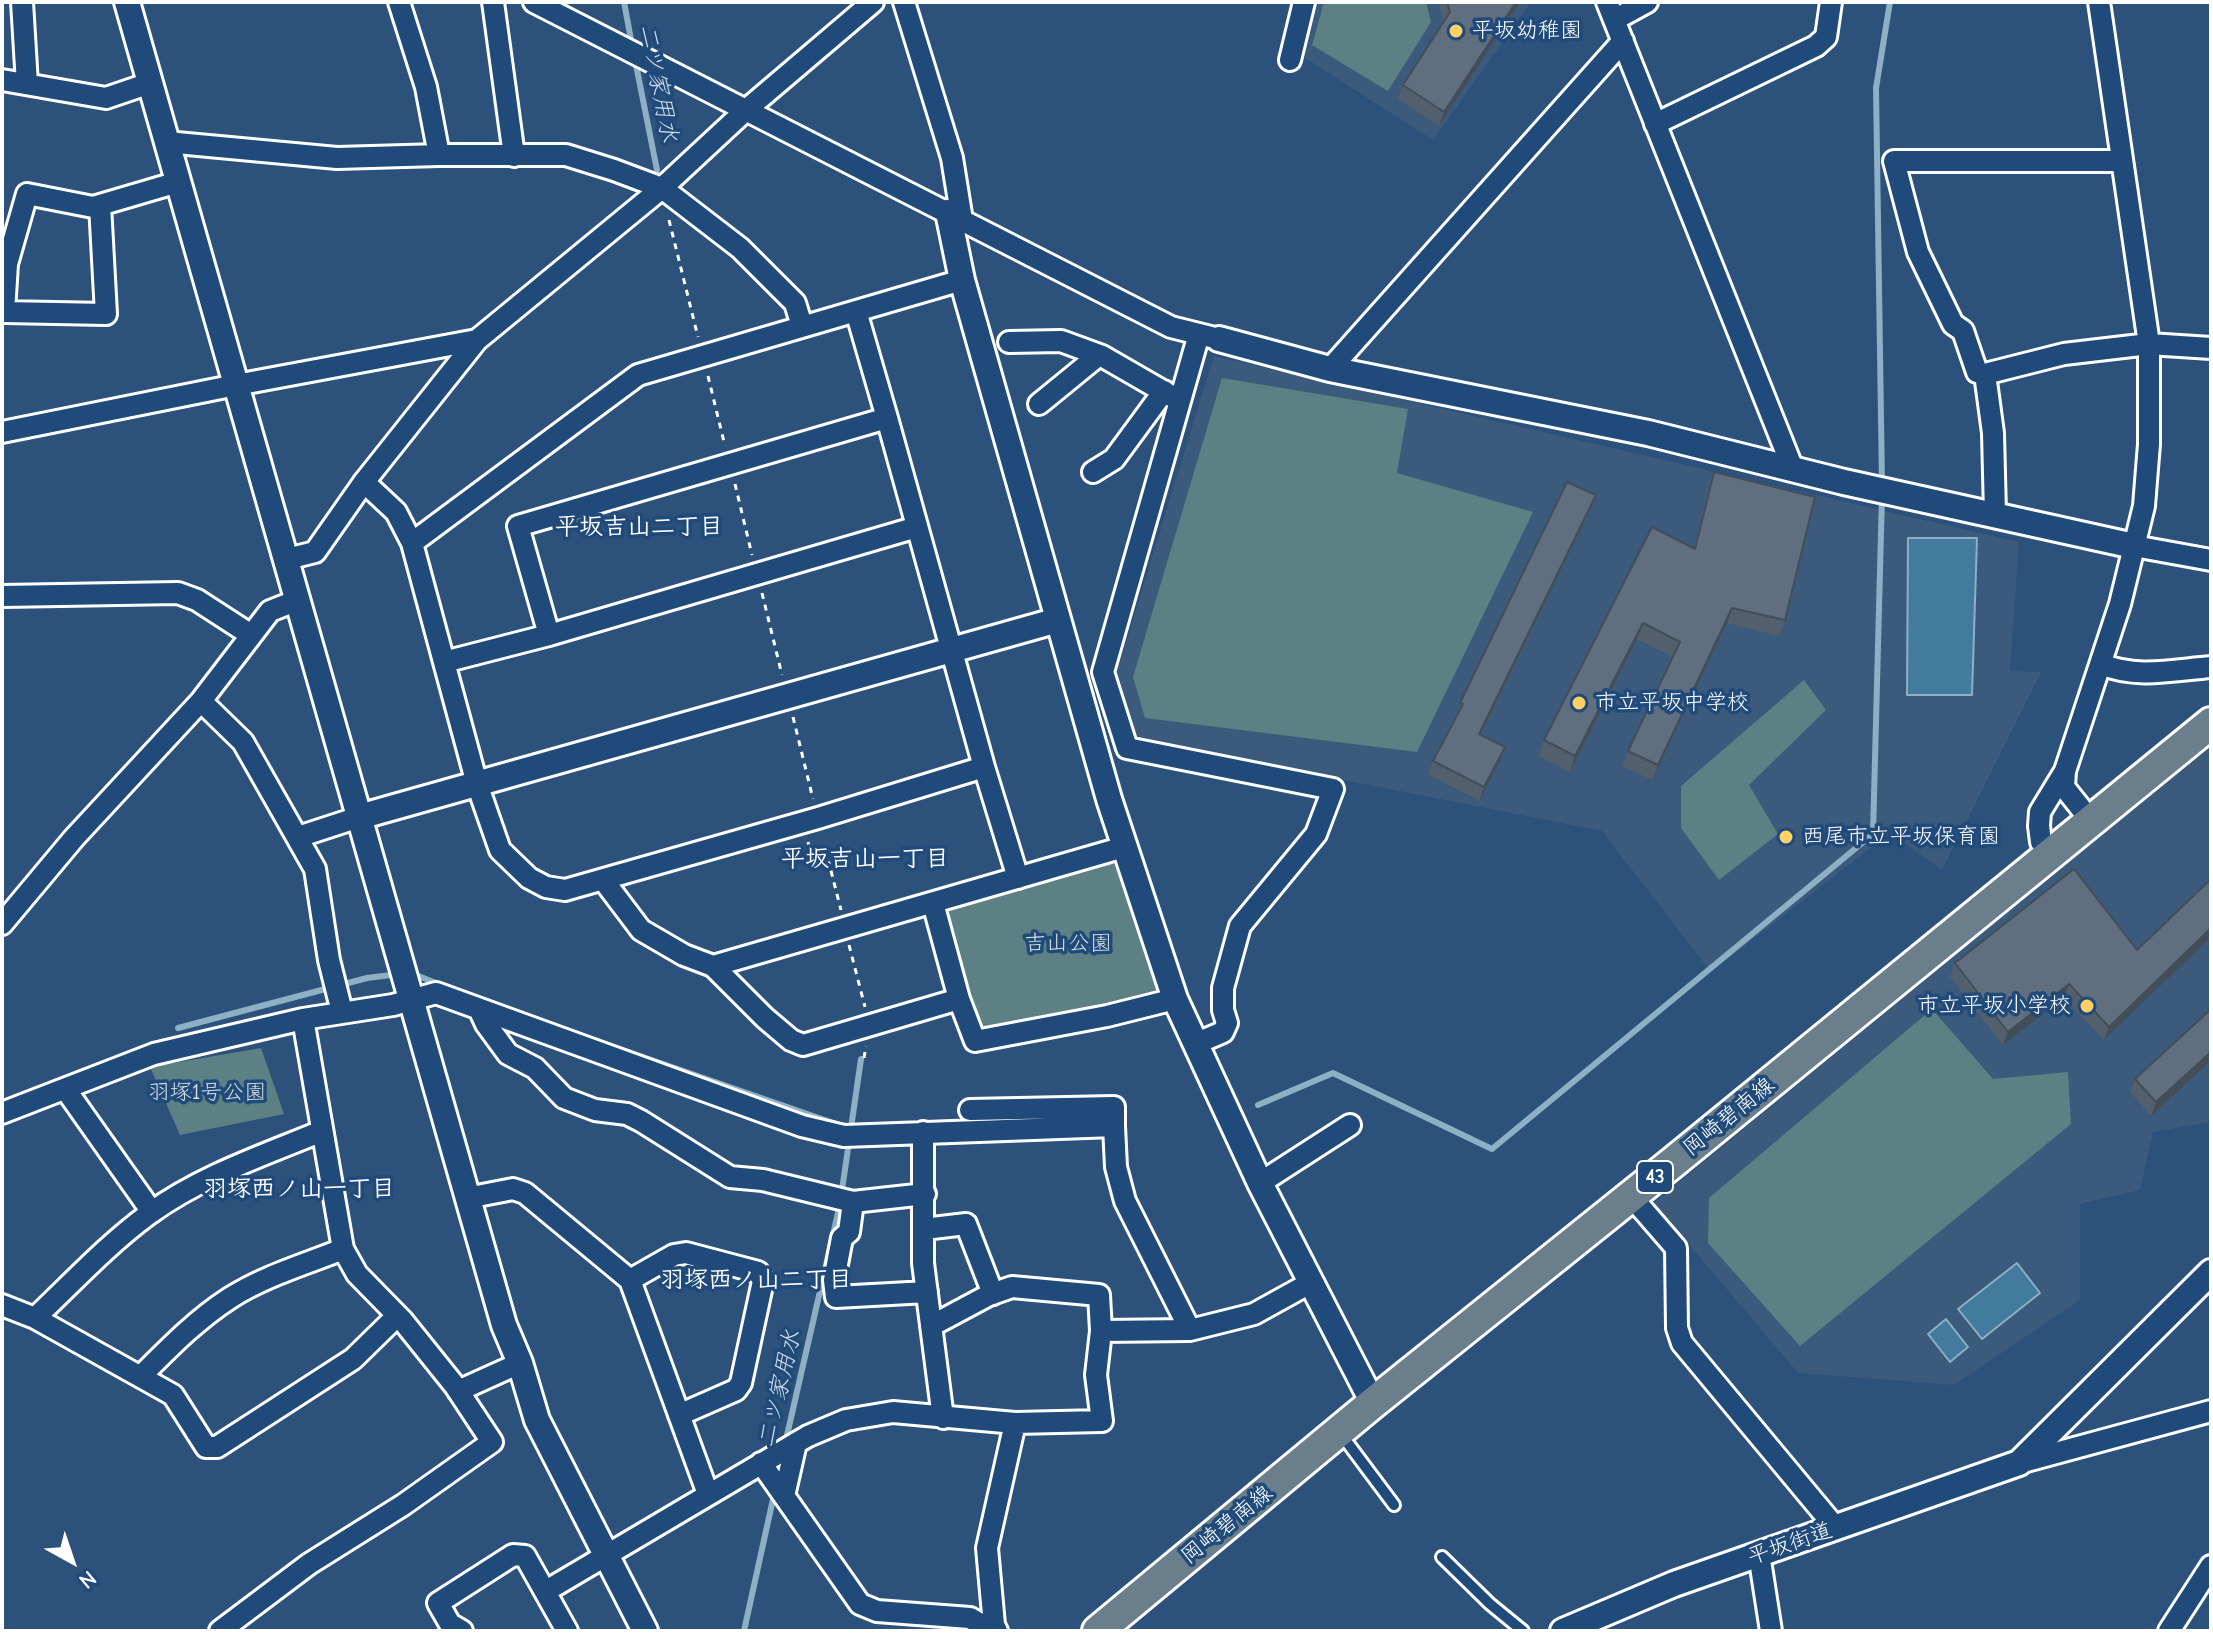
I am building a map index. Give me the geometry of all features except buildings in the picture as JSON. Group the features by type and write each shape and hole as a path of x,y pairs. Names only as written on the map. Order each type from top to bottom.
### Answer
{"main road":[{"name":"岡崎碧南線","path":"1098,1631 1373,1403 2211,723"}],"street":[{"path":"22,2 27,84"},
{"path":"127,2 504,1325 520,1363 537,1420 645,1631"},
{"path":"399,2 426,87 439,155"},
{"path":"493,2 514,156"},
{"path":"534,2 1171,327 1330,369 1648,433 1844,482 2211,560"},
{"path":"287,559 315,552 364,482 477,340 662,188 746,110 873,2"},
{"path":"904,2 952,158 962,280 1124,847 1175,999 1195,1044 1260,1183 1373,1403"},
{"path":"1290,60 1304,2"},
{"path":"1647,2 1611,11 1793,469"},
{"path":"1655,124 1816,46 1826,37 1831,2"},
{"path":"2050,854 2041,842 2040,812 2065,771 2120,604 2144,506 2149,444 2149,344 2099,2"},
{"path":"1330,369 1623,41"},
{"path":"2,80 106,98 150,83"},
{"path":"166,142 337,158 566,155 587,160 662,188 740,248 795,303 802,326"},
{"path":"2122,161 1894,161 1918,252 1953,324 1963,331 1977,372 1985,374 2064,354 2149,344 2211,348"},
{"path":"100,205 106,314 3,312 7,264 27,194 93,207 178,182"},
{"path":"412,543 638,375 962,280"},
{"path":"856,311 1018,878"},
{"path":"1093,472 1114,459 1172,396 1209,336"},
{"path":"2,432 477,340"},
{"path":"1009,342 1061,341 1099,355 1172,396"},
{"path":"1039,404 1099,355"},
{"path":"1985,374 1993,433 1995,514"},
{"path":"1172,396 1103,672 1127,748 1333,789 1316,834 1240,926 1223,988 1223,1010 1227,1023 1223,1032 1195,1044"},
{"path":"549,635 518,526 887,418"},
{"path":"364,482 396,512 412,543 477,784 500,850 529,878 546,887 565,890 604,881 984,767"},
{"path":"444,662 758,576 917,527"},
{"path":"2,596 178,593 197,600 251,635"},
{"path":"2,924 74,838 201,701 270,611 298,600"},
{"path":"298,837 359,817 1058,620"},
{"path":"2101,664 2128,673 2211,667"},
{"path":"201,701 243,742 315,869 329,960 342,1012"},
{"path":"2065,771 2064,787 2091,821"},
{"path":"713,966 1124,847"},
{"path":"604,881 641,930 684,955 713,966 782,1033 803,1045 959,999"},
{"path":"933,903 959,999 975,1041 1107,1016 1175,999"},
{"path":"2,1113 154,1054 303,1019 393,1005 436,993 802,1126 844,1136 923,1132 983,1119 1114,1120 1116,1167 1125,1201 1190,1330"},
{"path":"479,1009 508,1054 535,1068 564,1098 595,1110 627,1114 730,1177 763,1180 853,1202 925,1194"},
{"path":"223,1630 309,1564 403,1505 492,1442 458,1391 397,1316 357,1274 343,1249 303,1019"},
{"path":"66,1090 152,1212"},
{"path":"1260,1183 1350,1125"},
{"path":"35,1318 127,1231 152,1212 202,1181 322,1131"},
{"path":"923,1132 923,1263 943,1418"},
{"path":"467,1198 513,1189 525,1193 630,1280 708,1494"},
{"path":"1631,1196 1676,1248 1677,1328 1682,1343 1836,1528"},
{"path":"853,1202 849,1232 842,1238 834,1280 836,1297 927,1292"},
{"path":"924,1229 966,1224 993,1294"},
{"path":"141,1376 188,1329 229,1298 343,1249"},
{"path":"630,1280 674,1255 686,1253 758,1272 763,1281 741,1383 736,1390 679,1415"},
{"path":"2019,1463 2211,1272"},
{"path":"1101,1331 1190,1330 1254,1314 1310,1283"},
{"path":"546,1591 796,1443 846,1420 893,1412 1015,1423 1102,1421 1096,1375 1101,1331 1099,1295 1012,1287 931,1326"},
{"path":"2,1305 35,1318 173,1395 206,1447 217,1447 353,1359 397,1316"},
{"path":"458,1391 520,1363"},
{"path":"2019,1463 2211,1411"},
{"path":"761,1463 860,1604 877,1611 970,1618 996,1629 987,1548 1015,1423"},
{"path":"784,1496 796,1443"},
{"name":"平坂街道","path":"1563,1631 1674,1584 2019,1463"},
{"path":"1759,1554 1771,1631"},
{"path":"462,1631 450,1624 438,1603 513,1555 525,1556 567,1631"},
{"path":"2169,1631 2211,1566"}],"lane":[{"path":"1339,1433 1394,1505"},
{"path":"1442,1557 1523,1631"}],"path":[{"path":"662,188 818,818"}],"shaded area":[{"path":"1310,2 1531,2 1433,140 1305,58"},
{"path":"1214,356 2019,542 2010,671 2041,672 1942,870 1890,833 1711,972 1602,831 1137,739 1116,675"},
{"path":"1908,538 1977,538 1972,695 1907,695"},
{"path":"2211,744 2211,1122 2153,1132 2140,1190 2080,1204 2080,1300 1954,1385 1798,1373 1654,1203"},
{"path":"2017,1263 2040,1293 1982,1339 1958,1309"},
{"path":"1946,1319 1968,1347 1950,1362 1928,1334"}],"green space":[{"path":"1324,2 1426,2 1431,22 1388,91 1312,45"},
{"path":"1222,378 1408,409 1397,473 1533,512 1417,752 1145,718 1133,677"},
{"path":"1804,680 1826,710 1749,785 1778,834 1719,880 1681,828 1681,786"},
{"name":"吉山公園","path":"1108,860 1115,865 1160,992 1156,997 978,1030 945,914 950,906"},
{"path":"1932,1009 1993,1079 2068,1072 2071,1124 1800,1346 1708,1243 1709,1198"},
{"name":"羽塚1号公園","path":"261,1048 284,1114 180,1135 150,1067"}],"waterway":[{"name":"二ツ家用水","path":"624,2 632,45"},
{"path":"1882,484 1876,88 1890,2"},
{"name":"二ツ家用水","path":"635,60 657,170"},
{"path":"1258,1105 1333,1073 1492,1149 1873,834 1882,495"},
{"path":"411,973 441,985"},
{"path":"178,1028 367,978 399,974"},
{"path":"591,1039 845,1127"},
{"name":"二ツ家用水","path":"785,1444 840,1204 861,1059"},
{"name":"二ツ家用水","path":"744,1631 775,1490"}],"place":[{"name":"平坂幼稚園","path":"1456,31"},
{"name":"市立平坂中学校","path":"1579,703"},
{"name":"西尾市立平坂保育園","path":"1786,837"},
{"name":"市立平坂小学校","path":"2087,1006"}],"district":[{"name":"平坂吉山二丁目","path":"639,527"},
{"name":"平坂吉山一丁目","path":"865,859"},
{"name":"羽塚西ノ山一丁目","path":"299,1189"},
{"name":"羽塚西ノ山二丁目","path":"756,1280"}]}
